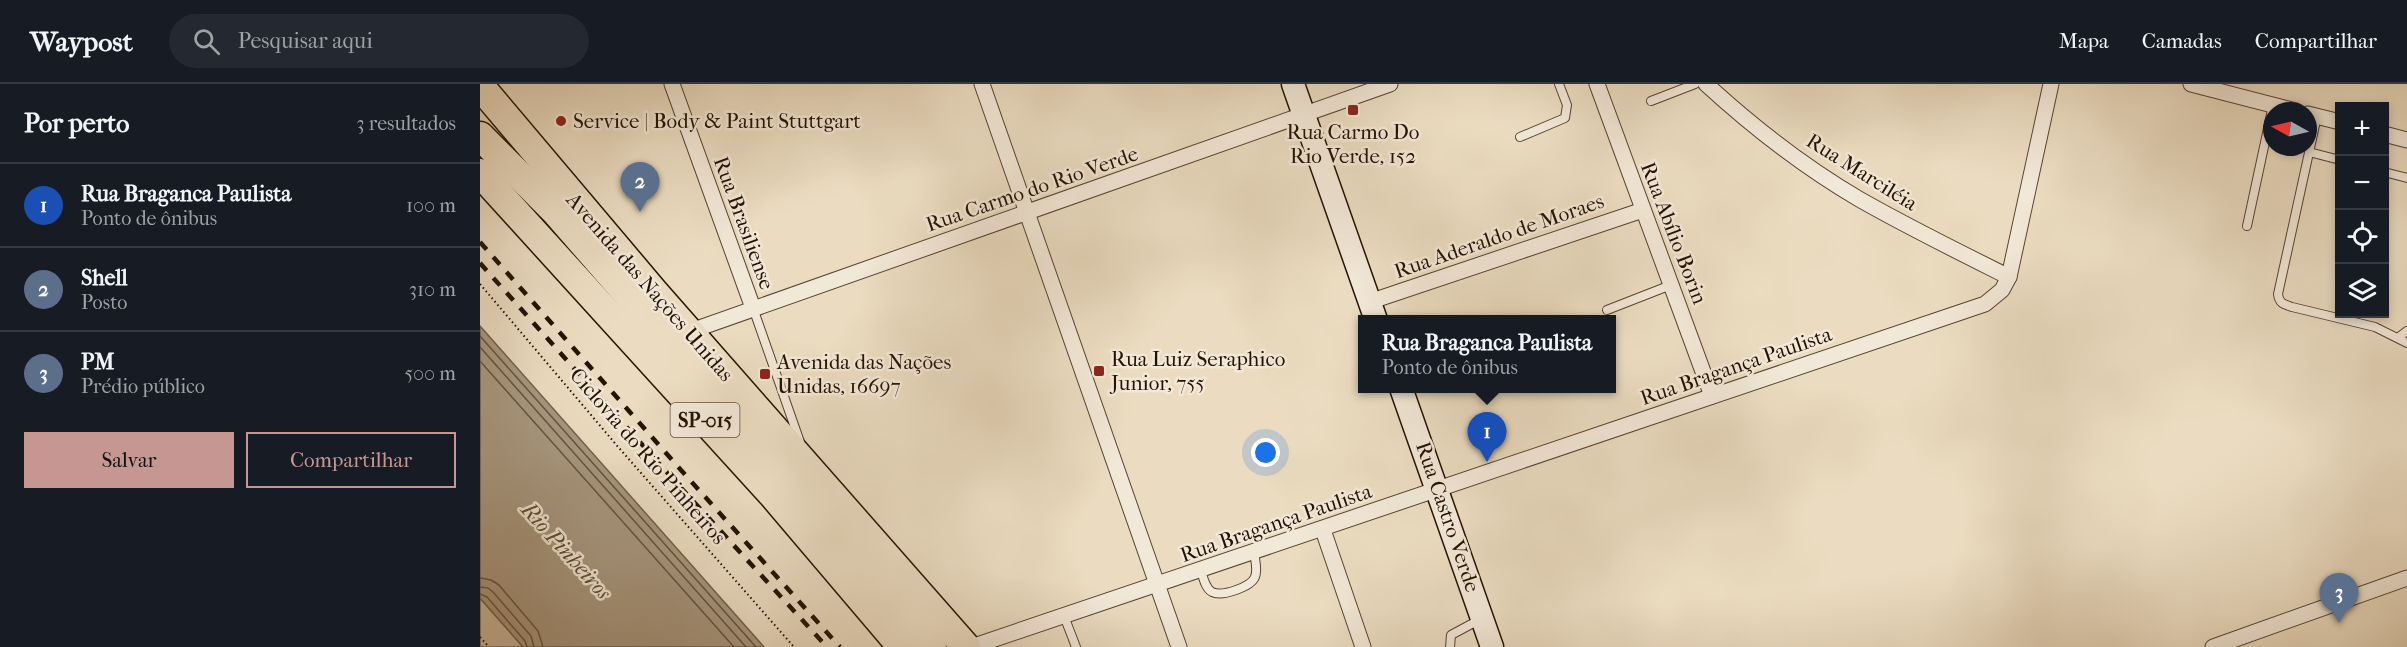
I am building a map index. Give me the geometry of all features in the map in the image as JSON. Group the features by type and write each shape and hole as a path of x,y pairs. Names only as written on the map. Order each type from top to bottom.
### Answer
{"highway":[{"name":"Avenida das Nações Unidas","path":"480,86 688,332 966,647"},
{"path":"480,136 555,211 932,647"},
{"name":"SP-015","path":"480,173 772,494 902,647"}],"street":[{"name":"Rua Brasiliense","path":"672,84 753,308"},
{"path":"982,84 1179,647"},
{"path":"1293,84 1372,311"},
{"name":"Rua Carmo do Rio Verde","path":"688,332 1390,84"},
{"name":"Rua Abílio Borin","path":"1597,84 1713,396"},
{"name":"Rua Marciléia","path":"1706,84 1763,132 1838,186 1894,219 2009,277"},
{"name":"Rua Bragança Paulista","path":"971,647 1323,530 1985,304 2002,290 2009,277 2051,84"},
{"path":"2192,84 2227,88 2265,102"},
{"path":"2317,116 2335,121"},
{"path":"2389,135 2407,140"},
{"name":"Rua Aderaldo de Moraes","path":"1372,311 1642,210"},
{"name":"Rua Castro Verde","path":"1403,393 1492,647"},
{"path":"1323,530 1363,647"},
{"path":"2212,647 2248,641 2407,578"}],"lane":[{"path":"1520,137 1565,118 1567,105 1559,84"},
{"path":"1651,101 1695,84"},
{"path":"2247,226 2263,152"},
{"path":"2317,154 2335,159"},
{"path":"2308,156 2278,300 2281,304 2375,327 2407,343"},
{"path":"2389,173 2407,178"},
{"path":"1607,310 1671,285"},
{"path":"753,308 809,468"},
{"path":"2399,337 2407,331"},
{"path":"1201,570 1208,588 1213,592 1220,593 1250,584 1255,580 1257,572 1254,552"},
{"path":"1064,616 1077,647"},
{"path":"1450,647 1451,634 1483,618"}],"path":[{"name":"Ciclovia do Rio Pinheiros","path":"480,284 619,448 794,647"},
{"path":"480,637 489,647"}],"shaded area":[{"path":"480,598 523,647 480,647"}],"water":[{"name":"Rio Pinheiros","path":"480,326 764,647 523,647 480,598"}],"railway":[{"path":"480,242 840,647"},
{"path":"480,263 827,647"}],"place":[{"name":"Rua Carmo Do Rio Verde, 152","path":"1353,110"},
{"name":"Service | Body & Paint Stuttgart","path":"561,121"},
{"name":"Shell","path":"640,212"},
{"name":"Rua Luiz Seraphico Junior, 755","path":"1099,371"},
{"name":"Avenida das Nações Unidas, 16697","path":"765,374"},
{"name":"Rua Braganca Paulista","path":"1487,462"},
{"name":"PM","path":"2339,623"}]}
